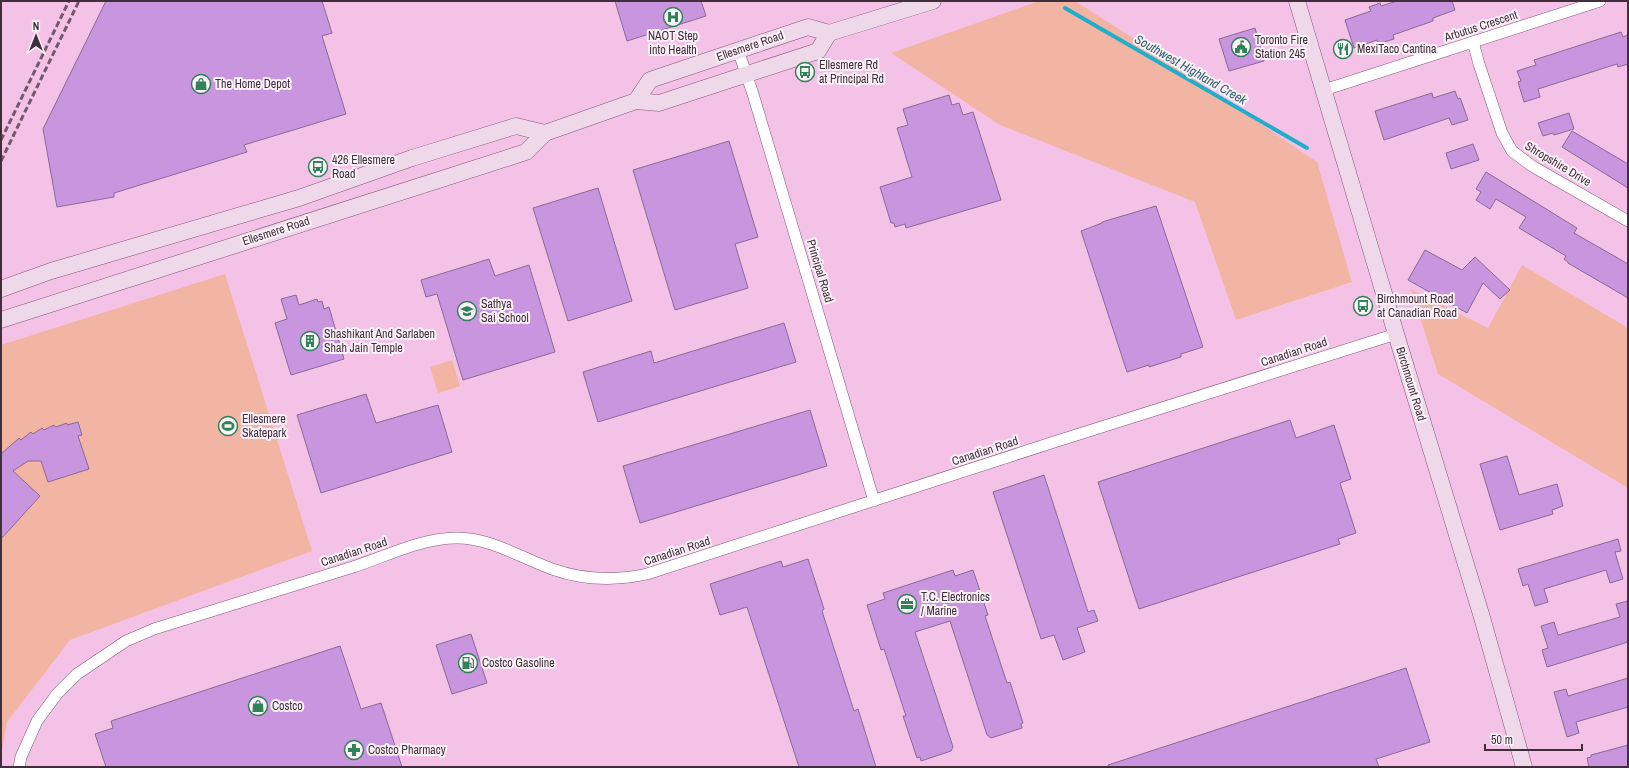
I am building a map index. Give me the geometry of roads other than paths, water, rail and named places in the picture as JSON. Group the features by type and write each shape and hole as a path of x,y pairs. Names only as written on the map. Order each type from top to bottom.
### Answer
{"main road":[{"path":"829,33 933,1"},
{"name":"Birchmount Road","path":"1297,1 1481,614 1524,767"},
{"name":"Ellesmere Road","path":"1,320 306,221 526,152 545,133 636,101 659,102 818,51 829,33 808,27 650,80 636,101"},
{"name":"Ellesmere Road","path":"1,289 51,271 299,198 412,158 516,126 545,133"},
{"path":"299,198 306,221"}],"street":[{"name":"Arbutus Crescent","path":"1324,90 1600,1"},
{"name":"Shropshire Drive","path":"1474,42 1479,64 1502,133 1512,151 1532,166 1628,221"},
{"name":"Principal Road","path":"738,50 874,501"},
{"name":"Canadian Road","path":"19,767 21,758 37,721 57,694 77,674 126,642 154,629 353,567 414,546 437,539 458,538 480,540 552,569 573,575 607,579 634,577 1396,334"}],"waterway":[{"name":"Southwest Highland Creek","path":"1065,8 1307,148"}],"railway":[{"path":"1,140 69,1"},
{"path":"1,161 79,1"}],"place":[{"name":"NAOT Step into Health","path":"673,17"},
{"name":"Toronto Fire Station 245","path":"1241,47"},
{"name":"MexiTaco Cantina","path":"1343,49"},
{"name":"Ellesmere Rd at Principal Rd","path":"805,72"},
{"name":"The Home Depot","path":"201,84"},
{"name":"426 Ellesmere Road","path":"318,167"},
{"name":"Birchmount Road at Canadian Road","path":"1363,306"},
{"name":"Sathya Sai School","path":"467,311"},
{"name":"Shashikant And Sarlaben Shah Jain Temple","path":"310,341"},
{"name":"Ellesmere Skatepark","path":"228,426"},
{"name":"T.C. Electronics / Marine","path":"907,604"},
{"name":"Costco Gasoline","path":"468,663"},
{"name":"Costco","path":"258,706"},
{"name":"Costco Pharmacy","path":"354,750"}]}
